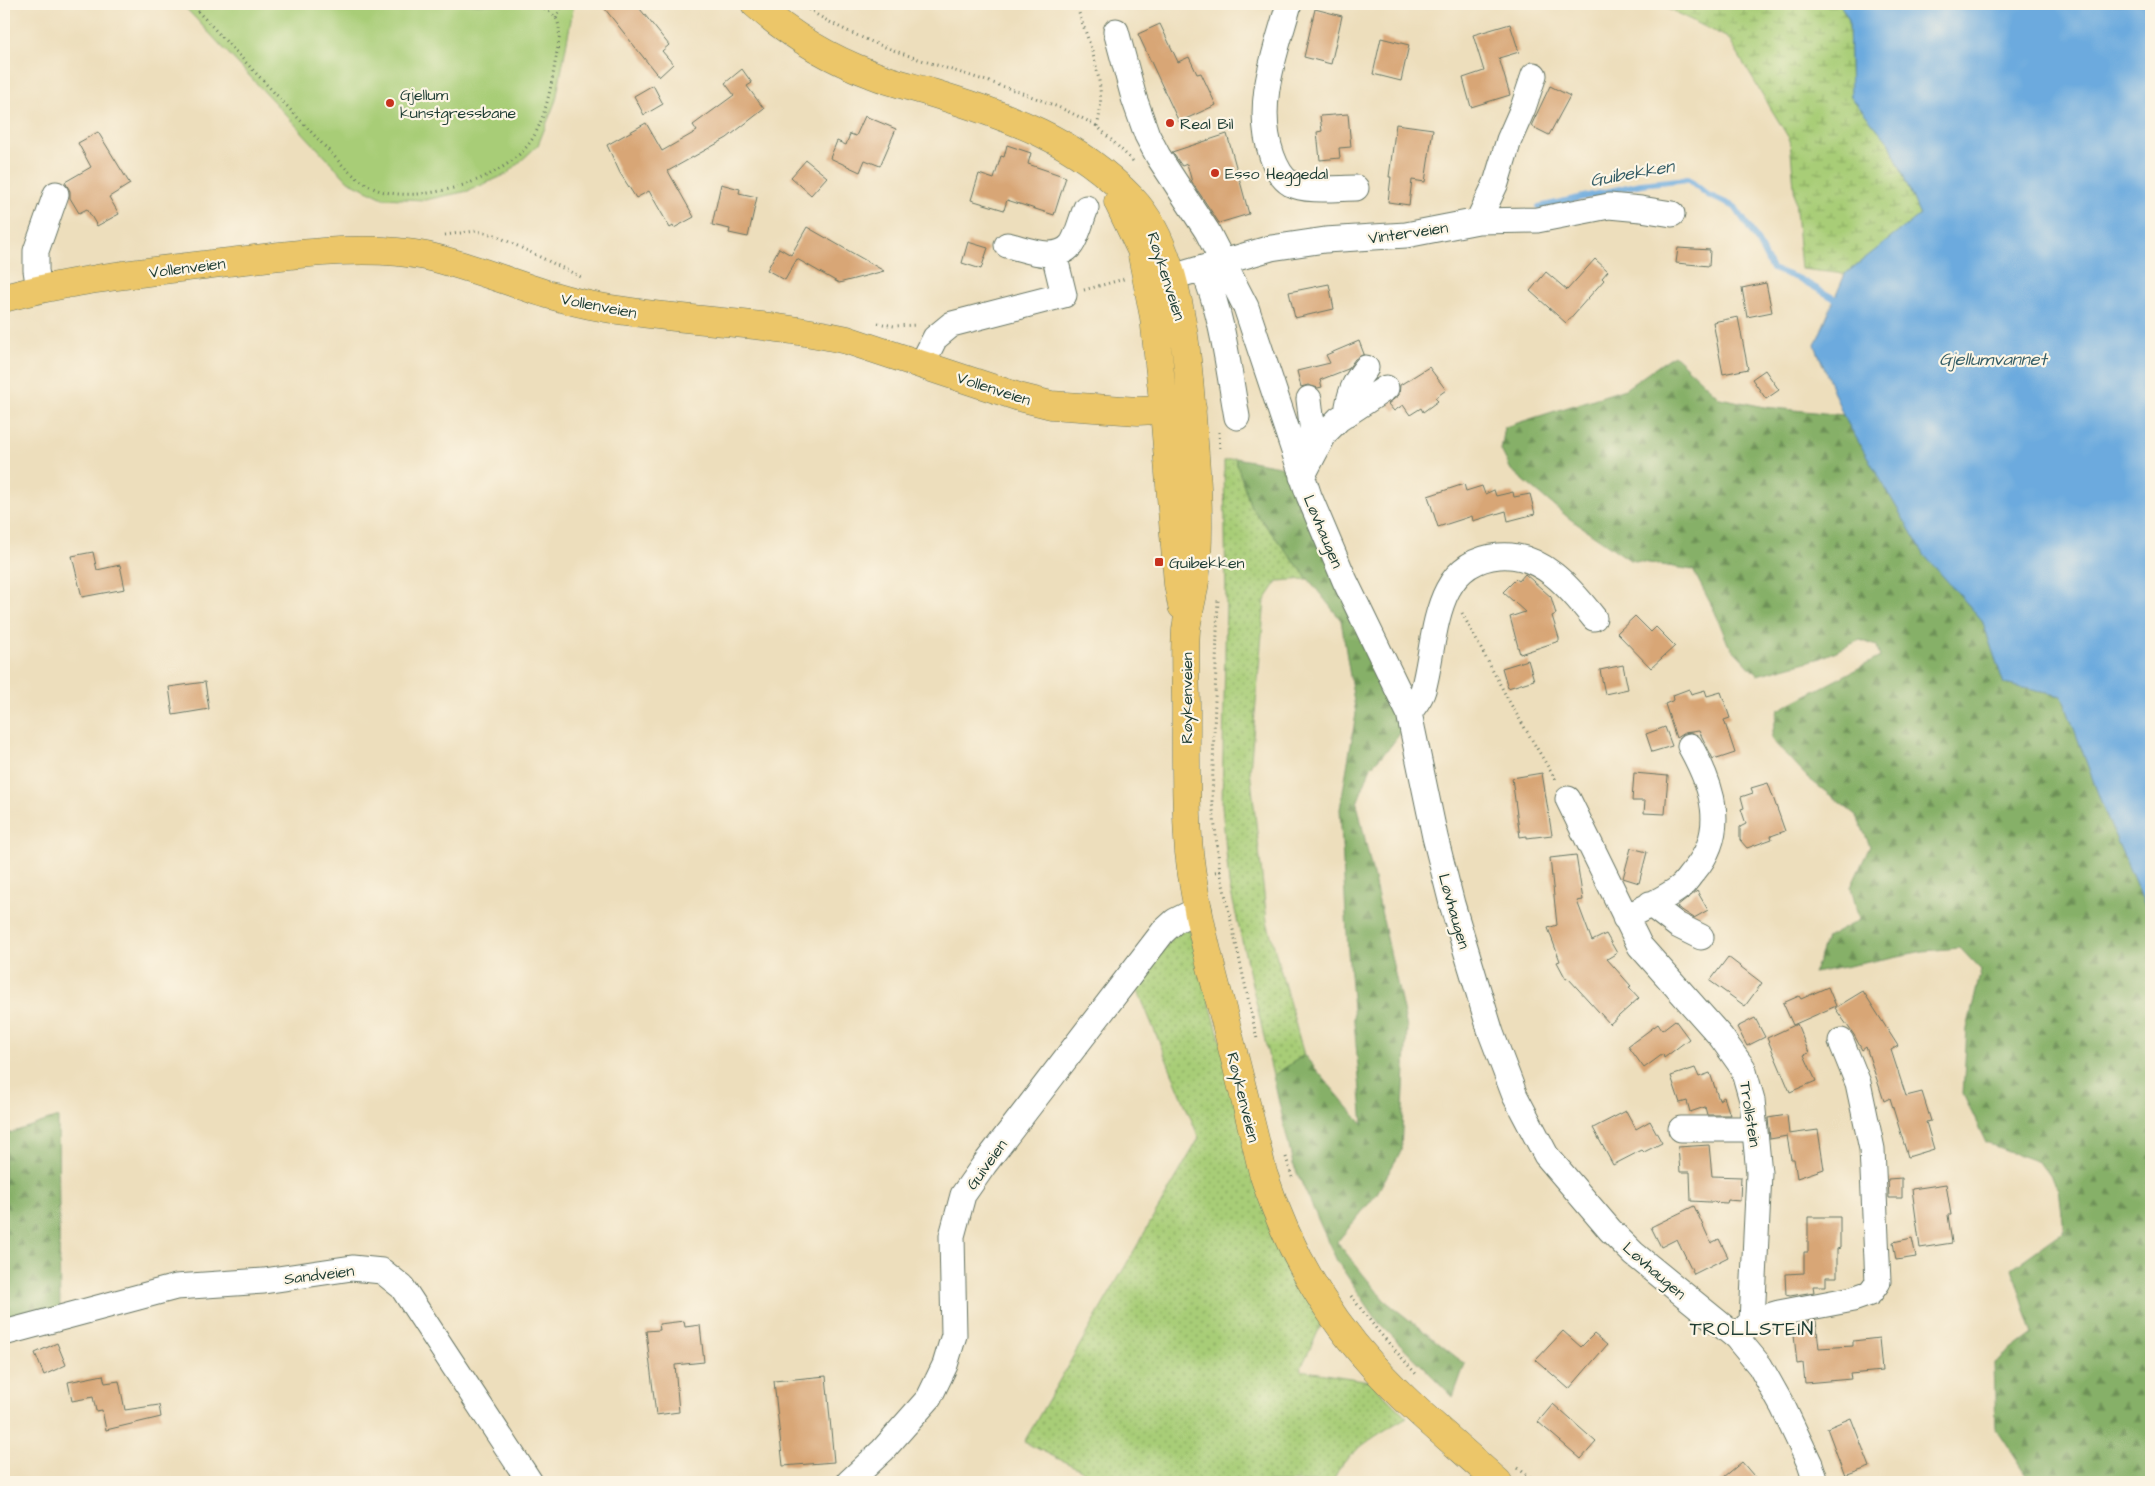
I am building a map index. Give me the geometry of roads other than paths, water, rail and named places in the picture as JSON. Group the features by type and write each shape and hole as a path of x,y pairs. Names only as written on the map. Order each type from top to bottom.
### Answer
{"main road":[{"name":"Røykenveien","path":"755,4 798,37 832,57 871,74 1041,131 1079,154 1134,201 1145,216 1159,242 1148,278 1164,410 1178,584 1186,630 1186,795 1189,851 1213,974 1263,1173 1273,1203 1299,1262 1334,1317 1373,1366 1418,1411 1506,1473"},
{"name":"Vollenveien","path":"4,298 137,273 287,255 343,252 400,253 448,262 589,305 801,330 847,340 1050,405 1138,411 1192,408"},
{"name":"Røykenveien","path":"1148,278 1179,306 1184,332 1197,470 1195,580 1186,630"}],"street":[{"path":"1289,4 1265,99 1265,133 1274,162 1284,178 1292,185 1320,188 1356,188"},
{"path":"1116,31 1134,98 1147,135 1158,156 1207,231 1213,266 1212,291 1219,316 1238,417"},
{"path":"1478,221 1496,183 1509,140 1523,108 1534,75"},
{"path":"39,290 36,251 56,194"},
{"name":"Vinterveien","path":"1148,278 1213,266 1271,248 1325,240 1406,235 1478,221 1537,220 1609,206 1641,208 1672,214"},
{"path":"1007,245 1044,254 1062,252 1072,245 1086,208"},
{"path":"922,364 935,338 952,324 1064,295 1054,254"},
{"name":"Løvhaugen","path":"1213,266 1246,307 1302,477 1345,581 1410,713 1435,837 1452,904 1491,1033 1520,1105 1546,1154 1610,1230 1634,1254 1744,1329 1760,1366 1810,1464 1816,1482"},
{"path":"1347,414 1349,395 1354,383 1366,368"},
{"path":"1302,477 1325,433 1338,419 1386,388"},
{"path":"1309,399 1315,451"},
{"path":"1410,713 1423,692 1435,623 1448,587 1458,575 1483,557 1510,555 1538,564 1568,586 1594,618"},
{"path":"1625,918 1680,888 1703,860 1715,828 1711,794 1704,771 1690,746"},
{"name":"Trollstein","path":"1568,800 1640,946 1721,1037 1743,1068 1752,1100 1759,1173 1744,1329"},
{"path":"1650,904 1678,926 1701,937"},
{"name":"Guiveien","path":"849,1482 883,1450 929,1398 946,1365 954,1335 952,1236 963,1195 984,1164 1163,932 1175,921 1199,909"},
{"path":"1744,1329 1779,1313 1870,1293 1878,1282 1872,1149 1858,1083 1840,1041"},
{"path":"1680,1129 1755,1129"},
{"name":"Sandveien","path":"4,1333 176,1287 264,1281 352,1268 382,1271 402,1287 530,1482"}],"water":[{"name":"Gjellumvannet","path":"1840,4 2151,4 2151,919 2106,815 2062,696 2004,684 1982,620 1925,556 1843,415 1815,345 1845,274 1920,215 1890,144 1851,97 1849,20"}],"waterway":[{"name":"Guibekken","path":"1539,207 1641,184 1688,179 1708,195 1735,207 1754,235 1772,269 1800,279 1835,299"}],"place":[{"name":"Gjellum kunstgressbane","path":"390,103"},
{"name":"Real Bil","path":"1170,123"},
{"name":"Esso Heggedal","path":"1215,173"},
{"name":"Guibekken","path":"1159,562"}],"district":[{"name":"TROLLSTEIN","path":"1752,1328"}]}
